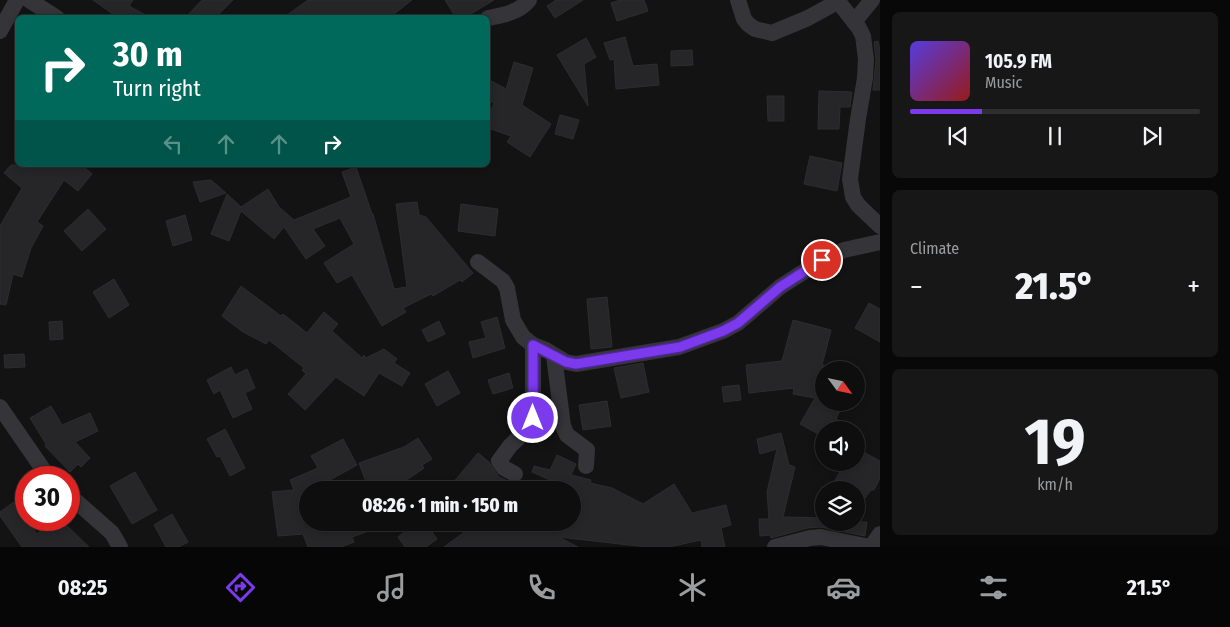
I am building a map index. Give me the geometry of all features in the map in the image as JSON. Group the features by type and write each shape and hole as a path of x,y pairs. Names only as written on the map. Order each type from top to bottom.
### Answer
{"street":[{"path":"0,30 17,0"},
{"path":"29,0 52,15"},
{"path":"490,18 522,8 529,0"},
{"path":"738,0 744,19 748,24 772,33 808,18 838,1 859,28 866,59 865,78 850,179 853,197 858,205 880,226"},
{"path":"854,22 872,0"},
{"path":"478,262 503,281 507,288 513,320 523,337 533,345 566,362 588,363 680,347 723,331 738,323 780,287 822,260 844,250 880,242"},
{"path":"515,474 504,468 499,461 510,446 529,428 533,418 533,345"},
{"path":"554,356 563,426 567,435 588,450 586,466"},
{"path":"0,407 41,466"},
{"path":"80,505 112,533 120,547"},
{"path":"775,547 821,537 870,547 880,534"}],"building":[{"path":"93,0 133,0 129,6 146,15 114,15"},
{"path":"202,0 233,0 218,15 188,15"},
{"path":"308,0 412,0 393,15 287,15"},
{"path":"445,0 494,0 469,15 454,15"},
{"path":"556,0 583,0 555,18 547,6"},
{"path":"620,0 644,0 648,11 617,21 611,3"},
{"path":"625,37 633,66 657,64 659,85 616,89 614,59 610,60 604,43"},
{"path":"586,38 596,57 584,64 588,106 557,55"},
{"path":"878,41 880,50 880,90 873,90 876,60 874,42"},
{"path":"692,50 693,65 671,66 671,51"},
{"path":"514,62 533,68 522,105 551,124 530,157 507,142 511,136 490,129 490,114 494,103 490,101 490,80 506,89"},
{"path":"819,91 852,92 850,107 840,107 839,129 818,129"},
{"path":"767,96 784,96 784,121 768,121"},
{"path":"560,115 579,120 573,139 555,134"},
{"path":"810,156 842,163 837,191 804,184"},
{"path":"11,165 15,165 15,167 84,167 92,174 78,191 64,180 37,222 43,226 31,248 22,277 13,274 6,305 0,304 0,226 22,188 4,173"},
{"path":"356,167 373,214 394,289 407,287 396,204 417,202 419,215 426,217 473,273 462,282 460,280 433,296 431,294 403,308 406,312 382,326 352,275 337,283 324,263 354,244 340,218 313,229 325,246 306,259 284,227 274,239 241,211 229,241 211,234 227,194 241,207 268,189 279,207 294,220 351,197 342,172"},
{"path":"211,180 226,193 200,202 193,182"},
{"path":"461,204 498,209 495,236 458,231"},
{"path":"88,209 106,229 82,251 64,231"},
{"path":"185,215 192,240 173,246 166,221"},
{"path":"114,279 129,305 109,318 93,292"},
{"path":"241,286 281,316 283,314 307,333 324,312 338,324 332,331 362,358 364,355 366,358 384,349 397,359 394,363 410,373 402,386 379,373 364,396 336,377 305,410 288,394 306,374 302,370 304,368 269,340 266,344 243,332 222,316"},
{"path":"607,297 612,347 591,349 587,299"},
{"path":"869,303 880,309 880,342 855,328"},
{"path":"497,317 505,348 473,358 469,342 486,338 481,322"},
{"path":"793,320 831,330 823,361 815,361 815,398 793,394 794,388 749,393 746,365 782,361"},
{"path":"62,321 63,339 50,340 49,322"},
{"path":"439,321 445,334 428,342 422,330"},
{"path":"24,354 25,367 5,368 4,355"},
{"path":"643,363 649,392 621,398 614,368"},
{"path":"231,367 235,375 247,369 255,388 245,393 252,409 233,418 220,390 214,394 207,380"},
{"path":"448,371 460,393 437,406 425,384"},
{"path":"509,373 513,388 493,394 488,380"},
{"path":"739,385 741,400 724,402 722,387"},
{"path":"815,398 815,411 840,411 836,419 840,421 815,421 815,432 800,424"},
{"path":"607,401 611,426 583,430 579,405"},
{"path":"51,406 62,425 90,413 98,431 75,442 90,458 81,467 78,464 76,466 64,466 45,446 46,444 30,418"},
{"path":"225,429 245,468 230,476 220,456 217,457 207,439"},
{"path":"781,433 789,465 795,467 783,517 815,518 815,527 771,538 770,535 760,536 759,519 769,519 767,492 777,449 760,454 757,439"},
{"path":"418,438 432,459 422,465 424,468 405,481 366,481 359,463 404,447"},
{"path":"343,439 357,465 328,481 299,481 299,531 369,531 352,537 354,542 341,547 308,547 303,534 278,536 272,492 294,490 290,480 318,468 311,456"},
{"path":"478,453 489,462 499,477 508,481 455,481"},
{"path":"865,453 880,461 880,478 874,490 871,490 865,498 865,481 834,481 841,471 865,471"},
{"path":"557,455 576,464 571,475 591,480 590,483 612,488 643,504 674,484 692,513 726,505 731,525 721,528 725,547 702,547 701,540 669,547 646,547 559,537 578,547 444,547 466,531 581,531 581,481 552,481 532,472 534,466 550,470"},
{"path":"135,472 157,510 132,524 110,486"},
{"path":"14,502 15,531 35,531 37,534 40,531 72,531 89,547 22,547 0,516 0,512"},
{"path":"172,514 188,542 179,547 166,547 154,525"},
{"path":"865,522 867,522 865,536 840,531 865,531"},
{"path":"406,531 431,531 437,539 426,547 405,547 398,537"}],"route":[{"path":"533,418 533,345 546,350 566,362 576,364 680,347 723,331 738,323 780,287 822,260"}]}
